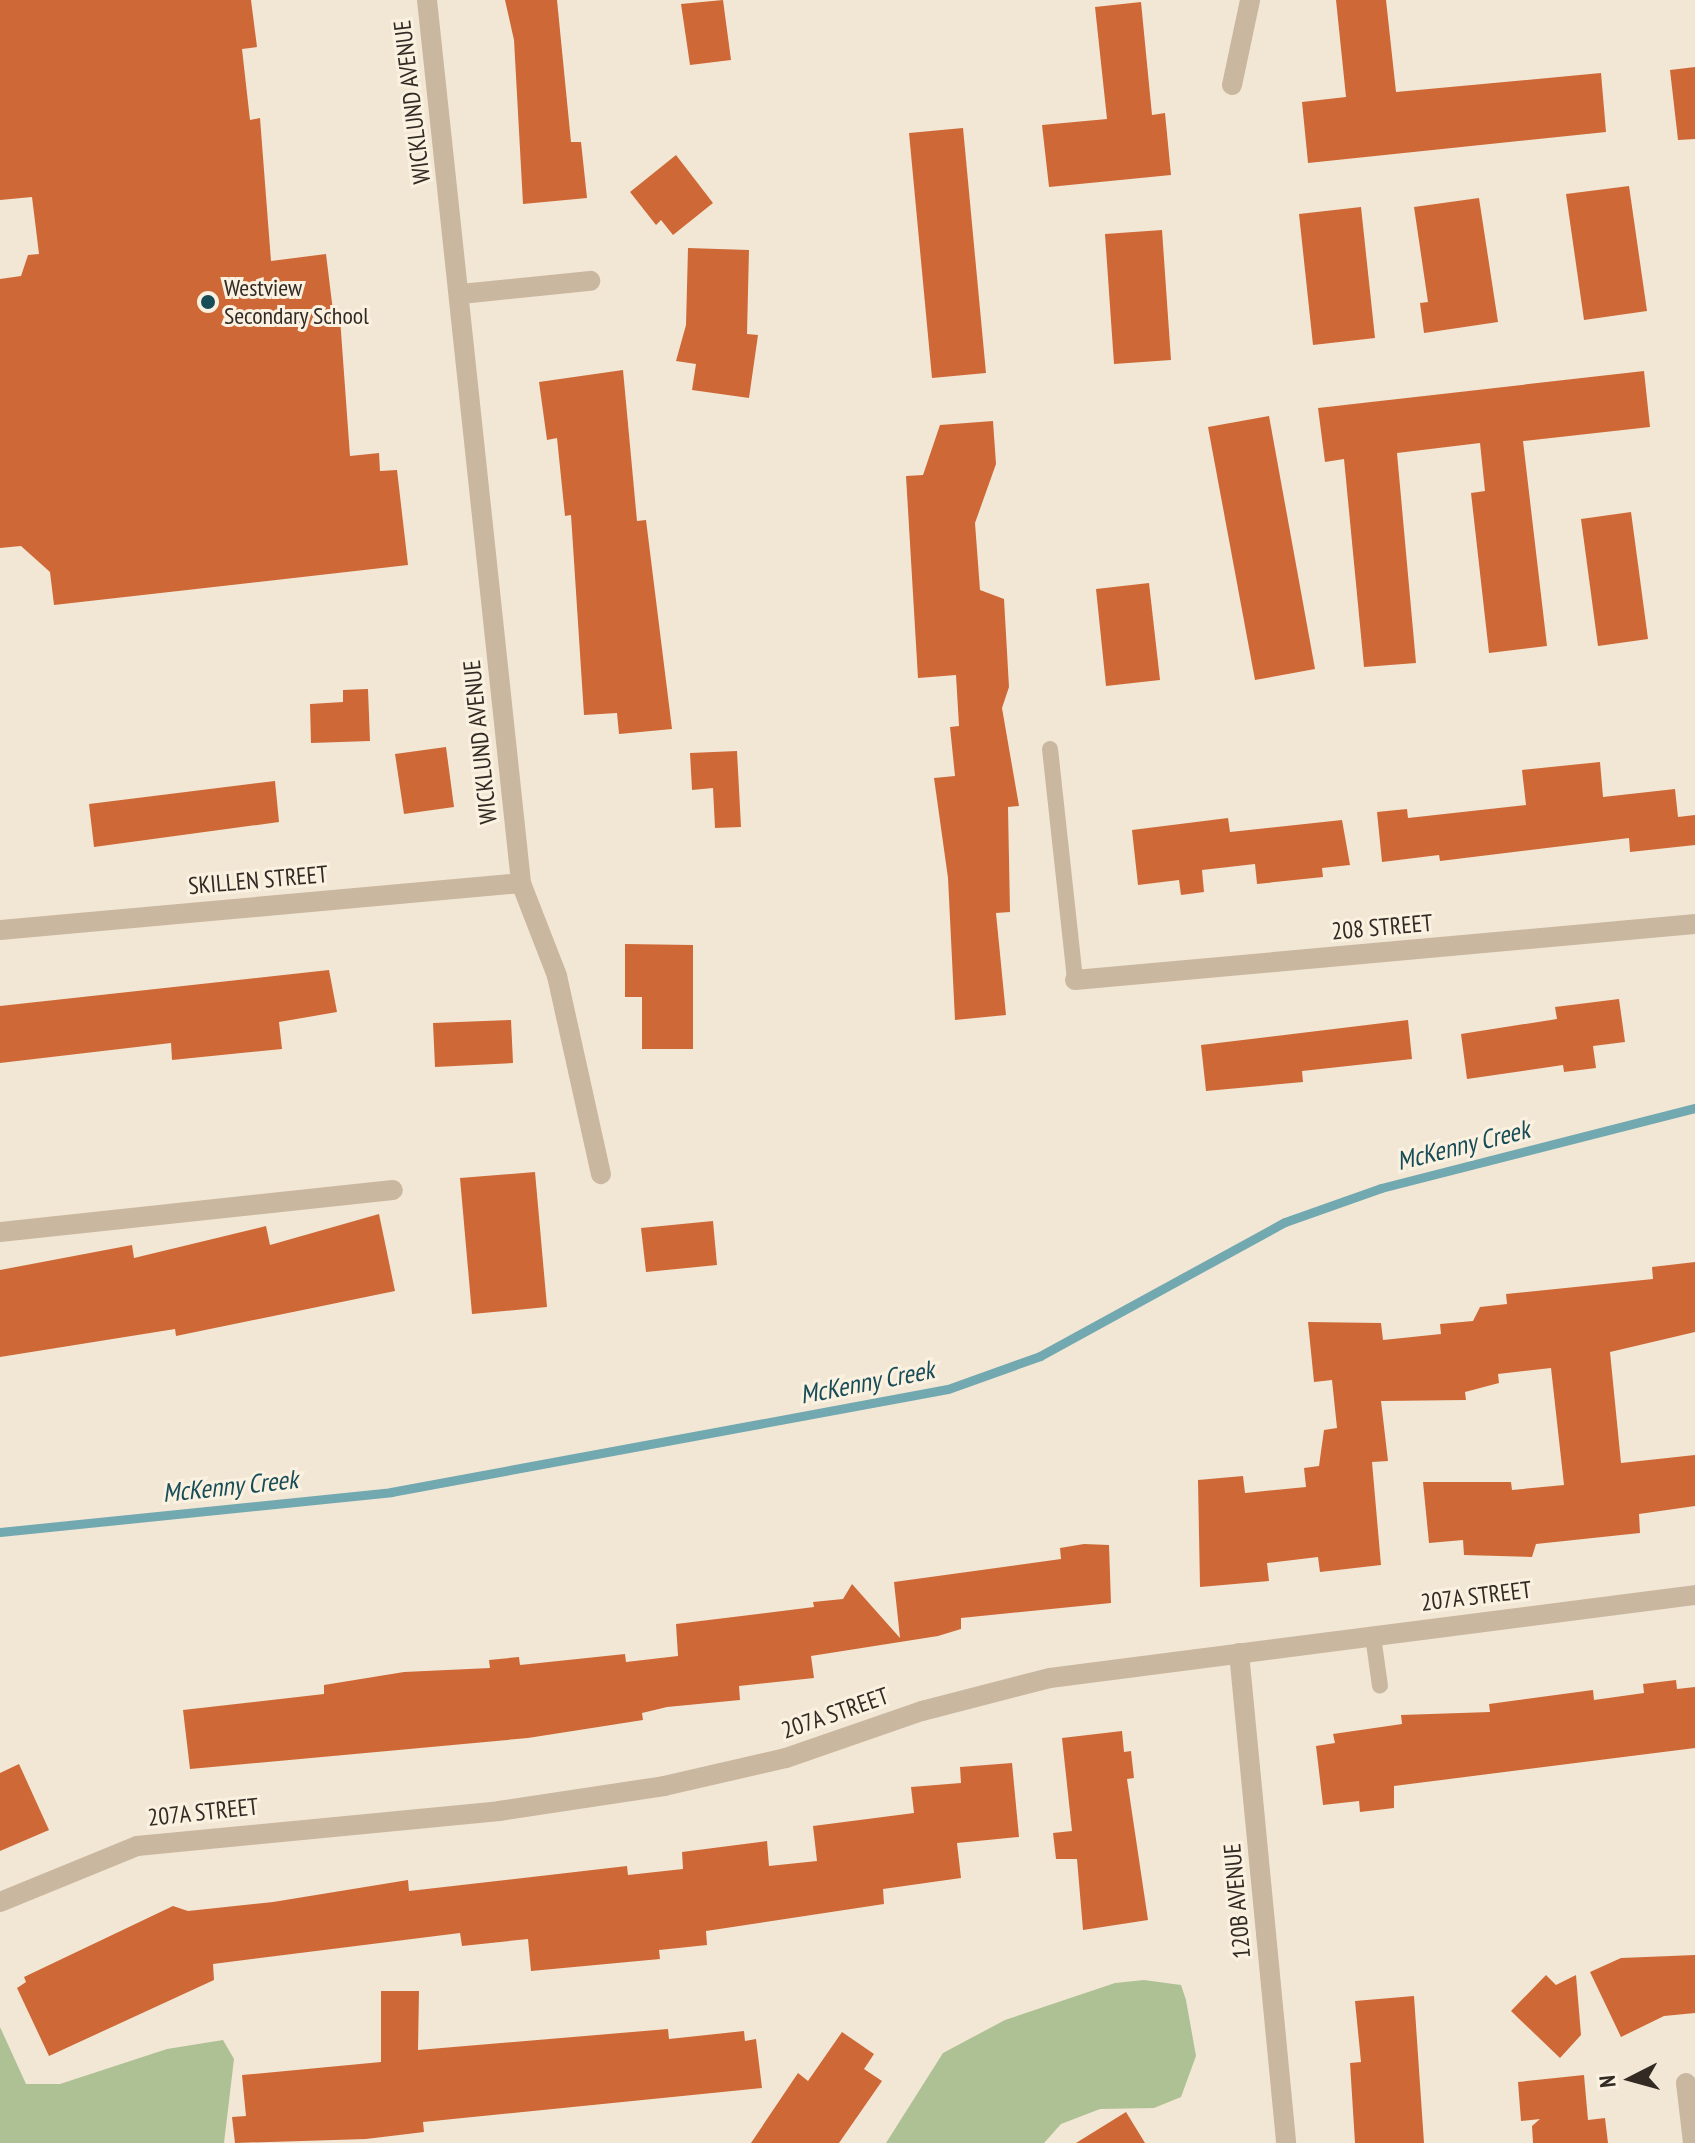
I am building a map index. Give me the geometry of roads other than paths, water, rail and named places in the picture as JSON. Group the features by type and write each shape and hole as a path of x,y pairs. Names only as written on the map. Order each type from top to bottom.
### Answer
{"street":[{"name":"WICKLUND AVENUE","path":"427,0 461,294 521,883 557,976 601,1174"},
{"path":"1232,85 1250,0"},
{"path":"461,294 590,281"},
{"name":"SKILLEN STREET","path":"0,930 521,883"},
{"name":"208 STREET","path":"1075,980 1695,924"},
{"path":"0,1232 393,1190"},
{"name":"207A STREET","path":"0,1902 137,1846 607,1797 786,1758 992,1691 1239,1653 1695,1595"},
{"name":"120B AVENUE","path":"1239,1653 1286,2143"},
{"path":"1686,2083 1693,2143"}],"lane":[{"path":"1050,749 1075,980"},
{"path":"1373,1636 1380,1686"}],"waterway":[{"name":"McKenny Creek","path":"0,1532 391,1492 948,1389 1040,1356 1285,1222 1381,1188 1695,1108"}],"place":[{"name":"Westview Secondary School","path":"208,302"}]}
